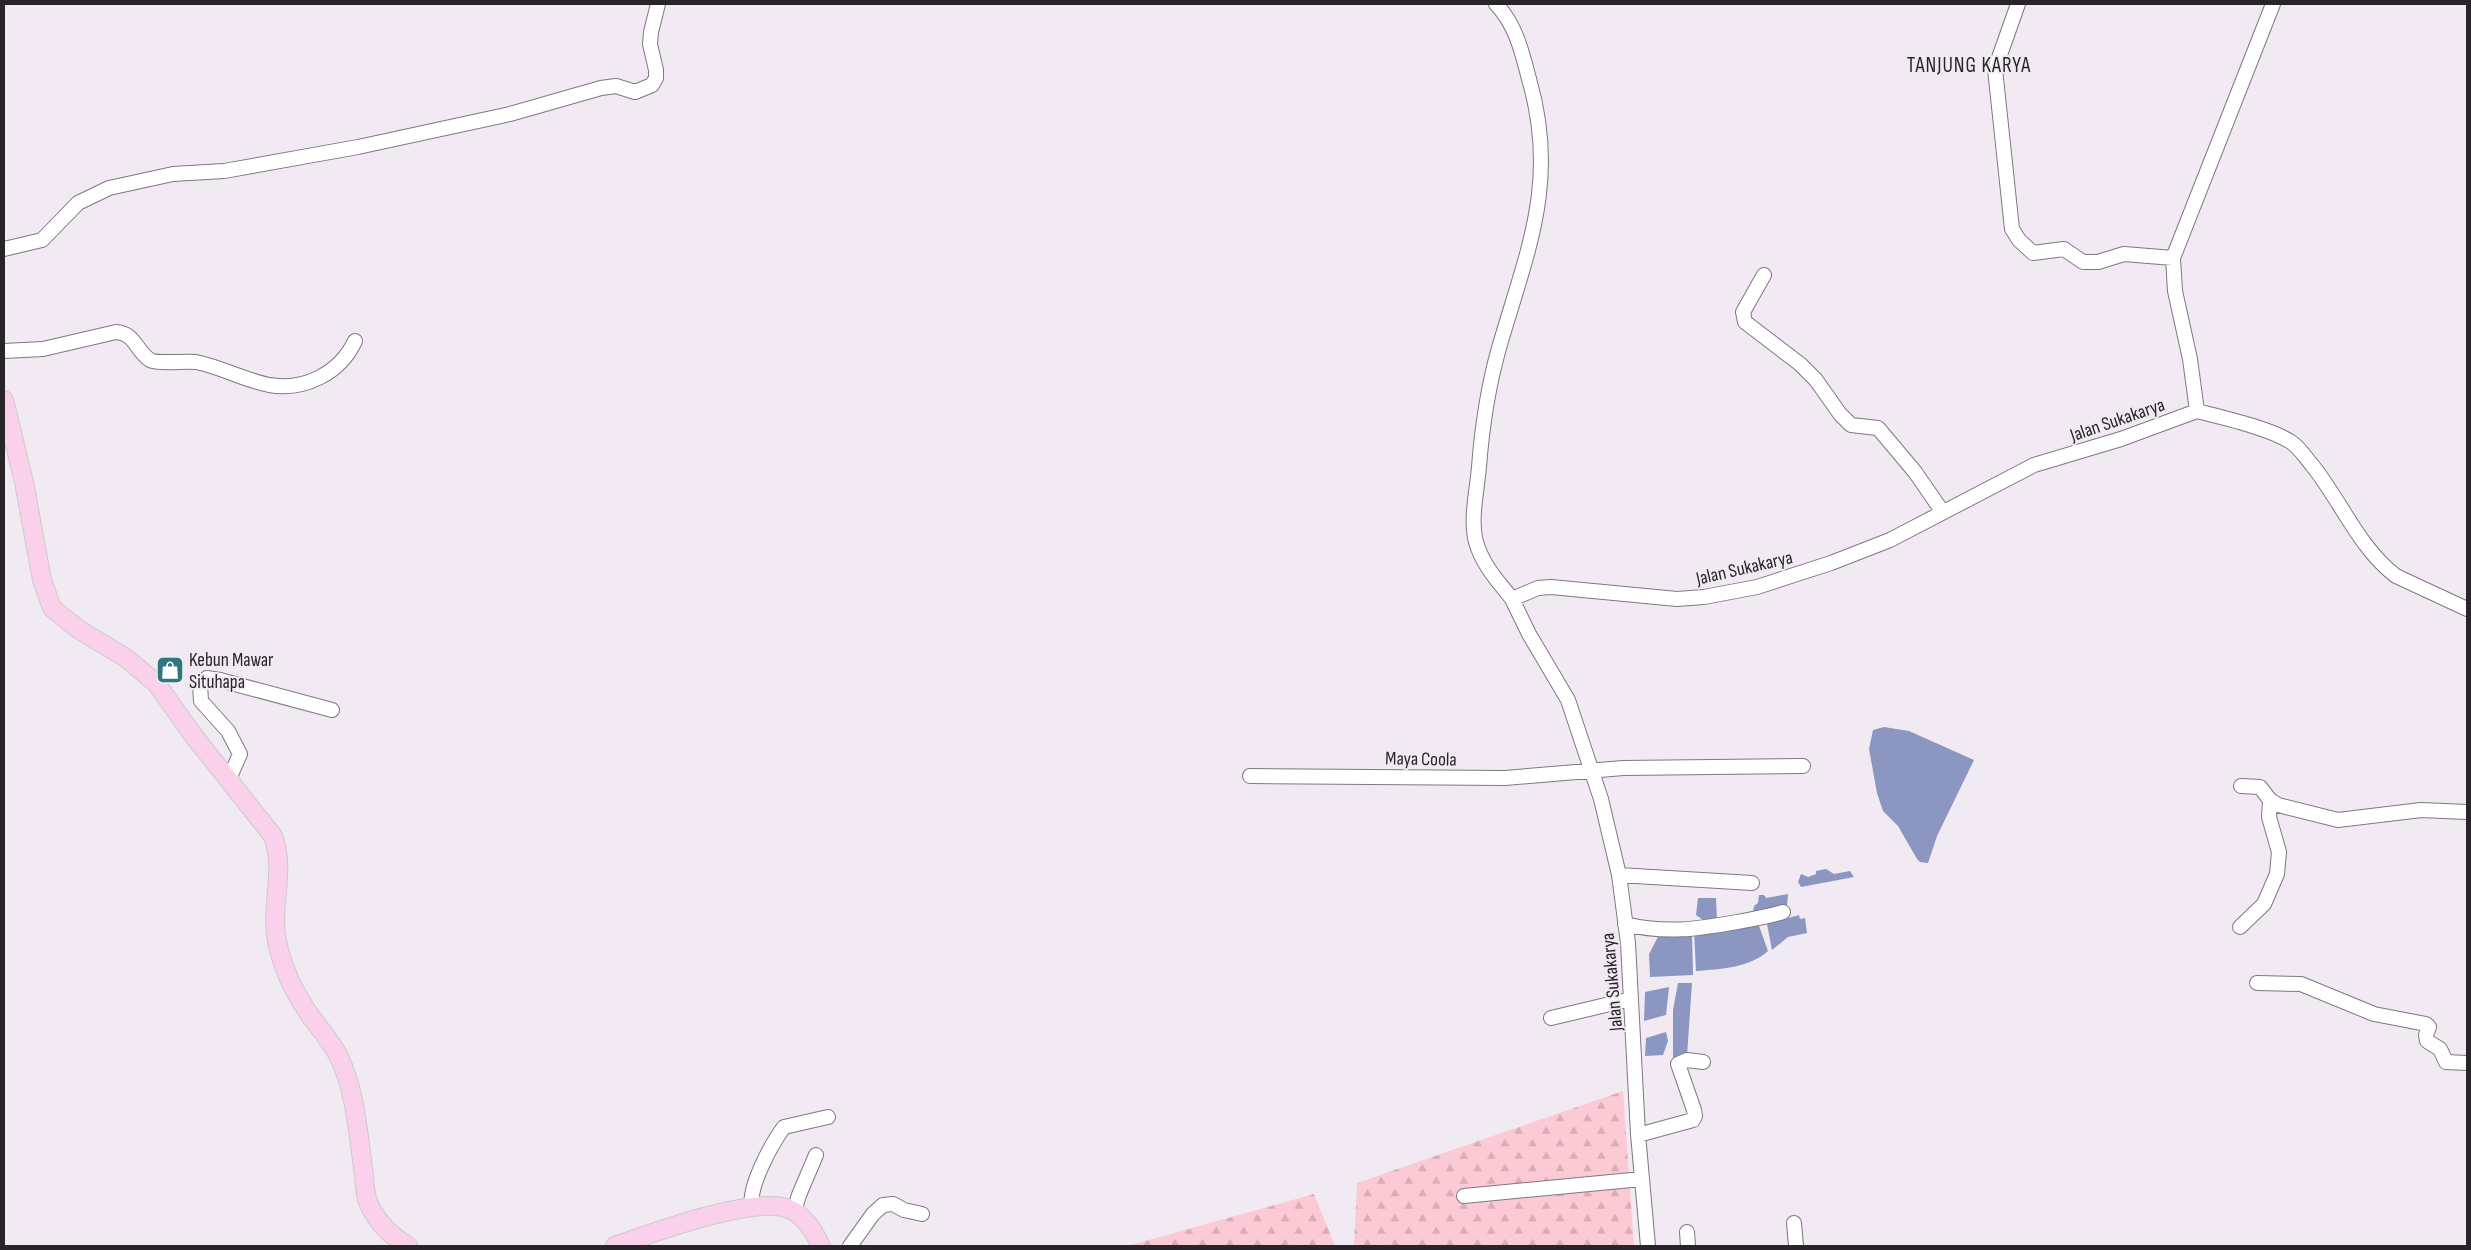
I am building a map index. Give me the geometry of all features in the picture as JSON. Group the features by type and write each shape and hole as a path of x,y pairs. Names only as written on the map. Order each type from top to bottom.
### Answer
{"main road":[{"path":"4,400 24,482 42,580 52,608 78,629 145,671 162,690 193,735 267,826 277,848 280,872 275,912 278,942 293,989 333,1047 342,1065 354,1109 368,1201 386,1229 408,1246"},
{"path":"615,1246 652,1233 752,1206 778,1206 794,1212 816,1234 821,1246"}],"street":[{"path":"4,249 42,240 78,203 109,188 173,174 224,171 429,132 510,114 601,88 616,86 635,92 644,90 652,85 656,78 650,44 658,4"},
{"path":"1496,4 1504,12 1519,43 1534,96 1542,147 1538,211 1534,234 1500,347 1487,401 1474,520 1476,540 1487,569 1512,599"},
{"path":"2018,4 1995,69 2009,209 2015,234 2033,253 2064,249 2082,262 2098,262 2124,254 2173,258"},
{"path":"2273,4 2173,258 2175,291 2190,359 2197,410 2277,435 2293,444 2318,473 2372,554 2383,566 2396,576 2467,609"},
{"path":"1764,274 1743,312 1745,322 1800,364 1816,380 1846,421 1857,427 1878,428 1915,472 1942,511"},
{"path":"4,352 43,349 116,332 124,332 131,337 151,360 159,362 173,360 196,362 270,385 314,381 326,375 342,362 355,341"},
{"name":"Jalan Sukakarya","path":"1648,1246 1638,1135 1631,999 1619,875 1607,822 1568,700 1529,634 1512,599 1538,588 1551,587 1664,598 1696,598 1728,593 1785,578 1879,545 2034,465 2121,440 2197,410"},
{"path":"229,779 240,754 228,731 201,701 200,684 207,678 332,710"},
{"name":"Maya Coola","path":"1250,776 1505,778 1676,767 1803,766"},
{"path":"2242,786 2260,787 2270,800 2278,805 2338,820 2421,810 2467,812"},
{"path":"2240,927 2264,904 2277,874 2278,846 2269,816 2270,800"},
{"path":"1619,875 1752,883"},
{"path":"1625,924 1641,928 1694,930 1766,918 1783,912"},
{"path":"2257,983 2302,984 2374,1014 2426,1024 2429,1027 2426,1036 2427,1041 2440,1049 2446,1062 2467,1063"},
{"path":"1551,1018 1631,999"},
{"path":"1638,1135 1693,1120 1695,1116 1694,1110 1679,1073 1678,1064 1687,1060 1703,1062"},
{"path":"752,1206 752,1196 761,1169 784,1127 828,1117"},
{"path":"794,1212 798,1195 812,1169 816,1155"},
{"path":"1464,1196 1642,1179"},
{"path":"850,1246 873,1214 883,1205 893,1204 904,1210 922,1214"},
{"path":"1794,1223 1796,1246"}],"green space":[{"path":"1623,1091 1634,1246 1354,1246 1357,1183"},
{"path":"1314,1194 1335,1246 1127,1246"}],"water":[{"path":"1884,727 1909,731 1974,760 1937,836 1928,863 1920,862 1917,859 1898,826 1883,811 1877,793 1869,749 1873,730"},
{"path":"1826,869 1834,874 1850,871 1854,877 1801,887 1798,882 1801,874 1808,877 1816,874 1816,871"},
{"path":"1788,894 1787,906 1752,917 1759,895 1764,895 1766,898"},
{"path":"1698,898 1716,898 1717,921 1706,922 1696,915"},
{"path":"1799,915 1800,919 1805,918 1807,933 1788,937 1772,950 1767,924"},
{"path":"1758,923 1768,951 1760,957 1743,964 1696,971 1694,931"},
{"path":"1661,931 1692,932 1693,975 1650,977 1649,954"},
{"path":"1678,983 1692,983 1687,1056 1673,1058 1673,1010"},
{"path":"1669,987 1666,1015 1644,1021 1645,992"},
{"path":"1666,1032 1668,1041 1663,1055 1645,1056 1646,1038"}],"place":[{"name":"Kebun Mawar Situhapa","path":"170,670"}],"district":[{"name":"TANJUNG KARYA","path":"1969,65"}]}
